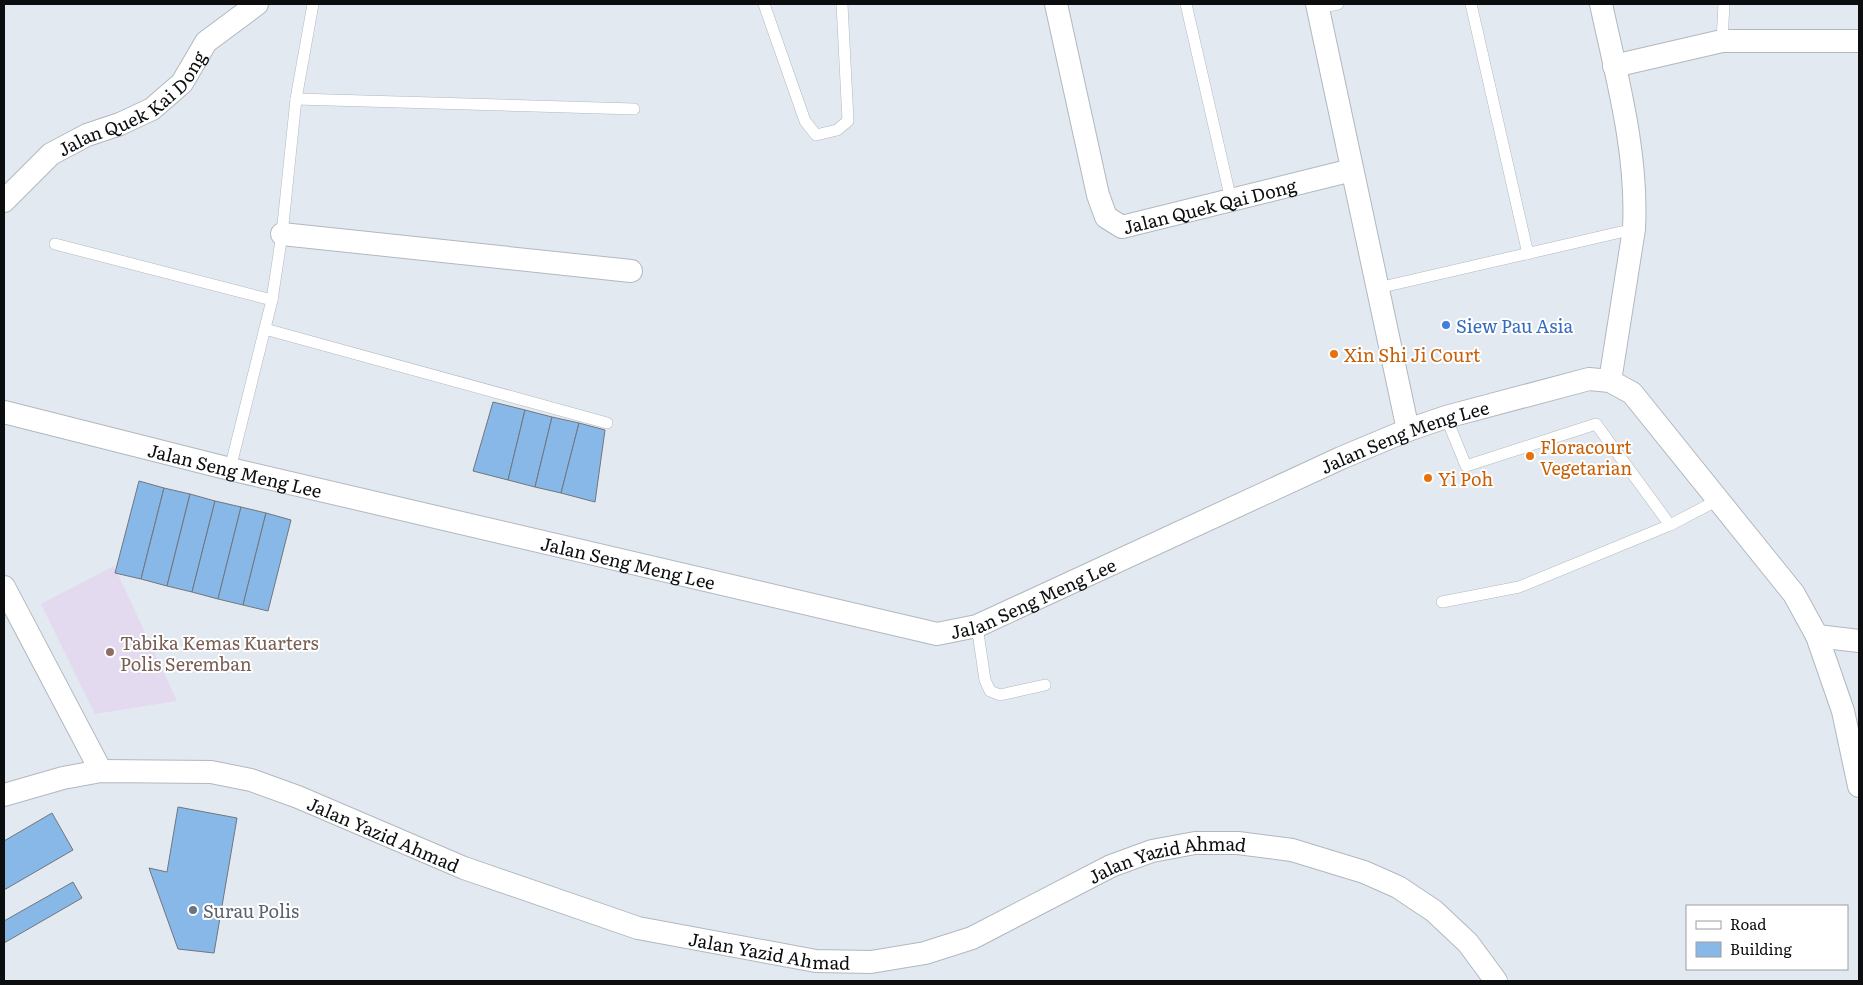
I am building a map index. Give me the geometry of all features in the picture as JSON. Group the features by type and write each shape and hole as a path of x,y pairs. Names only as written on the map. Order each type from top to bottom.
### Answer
{"street":[{"name":"Jalan Quek Kai Dong","path":"4,201 51,154 87,135 120,124 152,109 182,83 206,42 257,4"},
{"name":"Jalan Quek Qai Dong","path":"1056,4 1098,195 1106,217 1122,227 1352,170"},
{"path":"1601,4 1628,130 1635,204 1634,229 1610,381 1632,393 1794,594 1817,636 1843,711 1859,786"},
{"path":"1324,5 1352,170 1408,430"},
{"path":"1614,66 1722,41 1859,41"},
{"path":"282,234 631,271"},
{"name":"Jalan Seng Meng Lee","path":"4,412 230,469 937,634 977,626 1341,458 1408,430 1590,379 1610,381"},
{"path":"4,588 101,771"},
{"path":"1817,636 1859,641"},
{"name":"Jalan Yazid Ahmad","path":"4,795 63,778 101,771 211,772 251,780 298,797 464,868 638,928 816,961 871,962 926,953 972,938 1111,866 1152,851 1195,843 1238,843 1292,850 1364,872 1398,887 1441,917 1468,943 1496,981"}],"lane":[{"path":"230,469 272,300 282,234 296,99 313,4"},
{"path":"764,4 805,120 816,135 837,130 848,121 842,4"},
{"path":"1186,4 1231,200"},
{"path":"1471,4 1528,254"},
{"path":"1722,41 1724,4"},
{"path":"296,99 634,109"},
{"path":"1378,288 1634,229"},
{"path":"55,244 272,300"},
{"path":"265,329 607,423"},
{"path":"1446,418 1466,466 1596,424 1670,525"},
{"path":"1442,602 1519,587 1670,525 1718,500"},
{"path":"977,626 985,680 990,691 1000,695 1045,685"}],"shaded area":[{"name":"Tabika Kemas Kuarters Polis Seremban","path":"114,566 177,701 95,714 41,604"}],"building":[{"path":"493,402 525,410 508,480 473,471"},
{"path":"525,410 552,417 535,487 508,480"},
{"path":"552,417 579,423 561,493 535,487"},
{"path":"579,423 605,430 595,502 561,493"},
{"path":"139,481 164,488 141,579 115,573"},
{"path":"164,488 190,494 167,586 141,579"},
{"path":"190,494 215,501 192,592 167,586"},
{"path":"215,501 241,507 218,599 192,592"},
{"path":"241,507 266,513 243,605 218,599"},
{"path":"266,513 291,520 268,611 243,605"},
{"name":"Surau Polis","path":"178,807 237,818 214,953 178,949 149,868 167,872"},
{"path":"52,813 73,850 4,890 4,841"},
{"path":"73,882 82,898 4,943 4,921"}],"place":[{"name":"Siew Pau Asia","path":"1446,325"},
{"name":"Xin Shi Ji Court","path":"1334,354"},
{"name":"Floracourt Vegetarian","path":"1530,456"},
{"name":"Yi Poh","path":"1428,478"},
{"name":"Tabika Kemas Kuarters Polis Seremban","path":"110,652"},
{"name":"Surau Polis","path":"193,910"}]}
